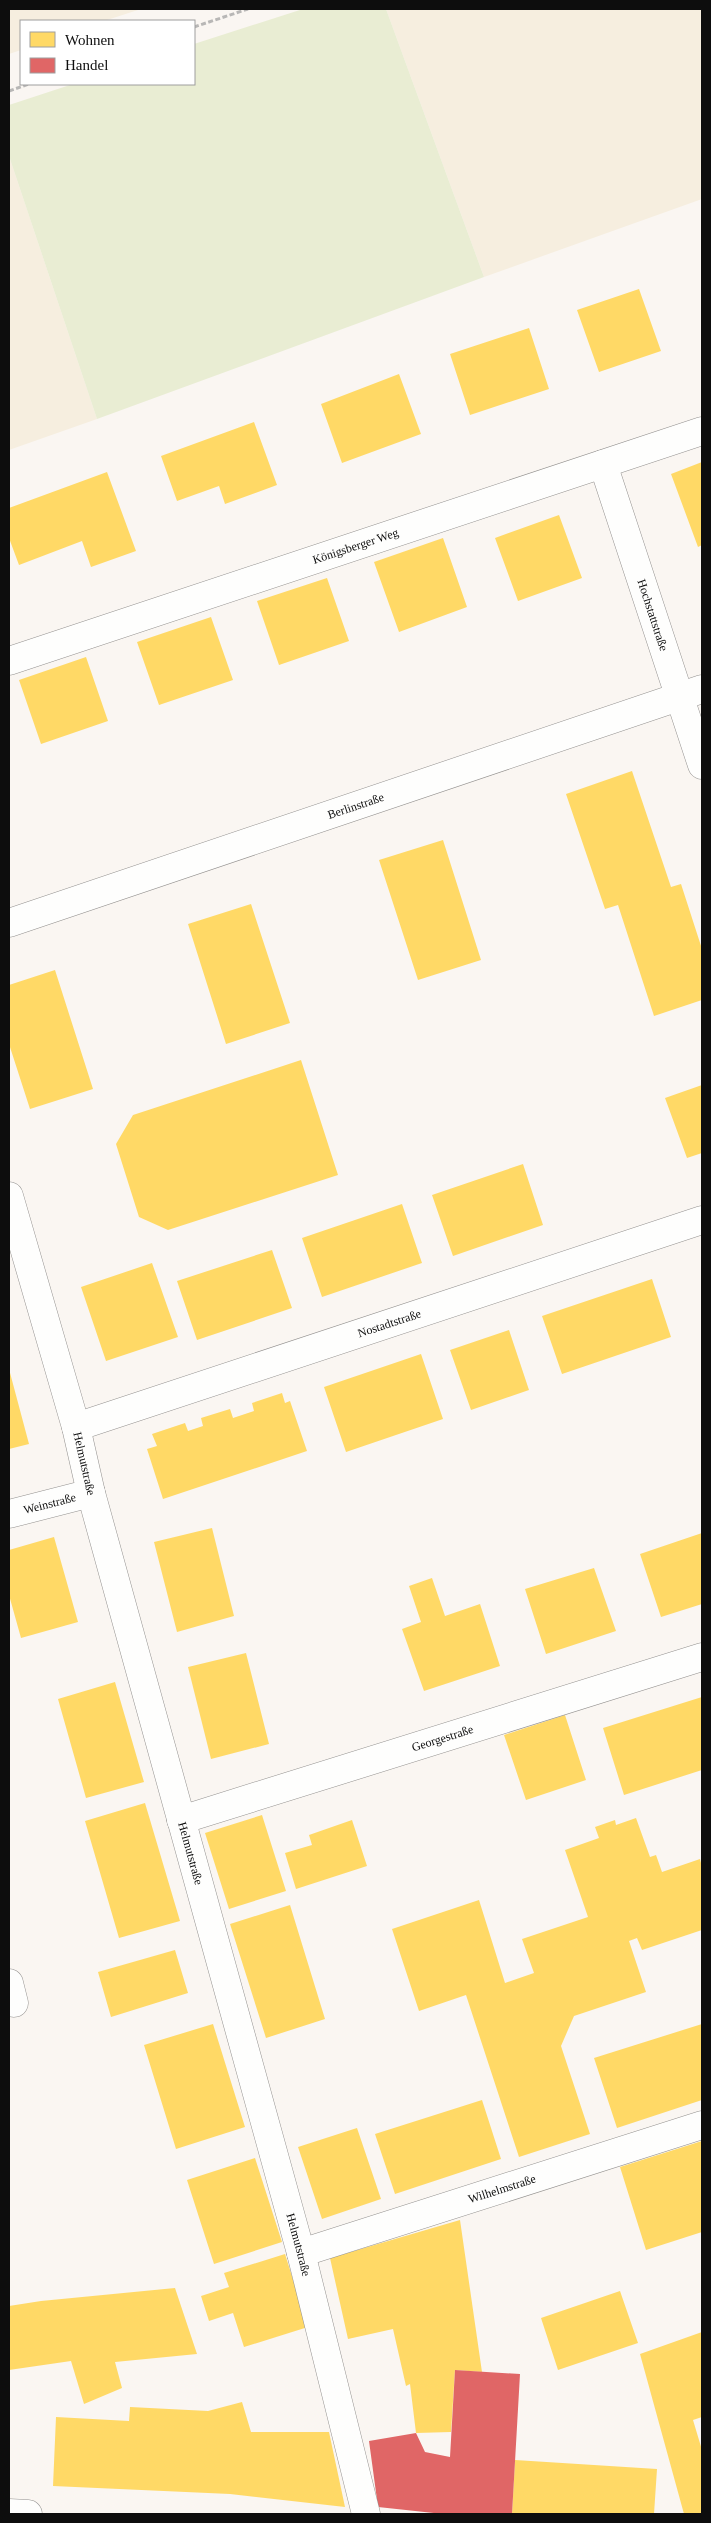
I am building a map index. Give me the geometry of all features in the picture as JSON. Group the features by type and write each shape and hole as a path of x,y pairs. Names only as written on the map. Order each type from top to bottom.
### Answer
{"street":[{"name":"Königsberger Weg","path":"9,662 702,431"},
{"name":"Hochstattstraße","path":"603,464 692,693 702,765"},
{"name":"Berlinstraße","path":"9,923 692,693"},
{"name":"Helmutstraße","path":"9,1196 76,1427 91,1493 301,2253 366,2514"},
{"name":"Nostadtstraße","path":"76,1427 702,1220"},
{"name":"Weinstraße","path":"9,1514 91,1493"},
{"name":"Georgestraße","path":"181,1820 702,1657"},
{"name":"Wilhelmstraße","path":"301,2253 702,2126"},
{"path":"9,2513 28,2514"}],"path":[{"path":"195,27 248,9"},
{"path":"9,91 26,85"}],"shaded area":[{"path":"9,9 141,9 107,20 20,20 20,50 9,54"},
{"path":"386,9 702,9 702,199 484,277"},
{"path":"9,156 97,419 9,450"}],"green space":[{"path":"303,9 386,9 484,277 97,419 9,156 9,105 70,85 195,85 195,44"}],"building: Wohnen":[{"path":"639,289 661,351 599,372 577,310"},
{"path":"529,328 549,389 470,415 450,354"},
{"path":"399,374 421,434 342,463 321,404"},
{"path":"254,422 277,485 225,504 219,486 177,501 161,456"},
{"path":"702,462 702,545 698,547 671,474"},
{"path":"107,472 136,551 91,567 82,541 19,565 9,538 9,508"},
{"path":"559,515 582,578 518,601 495,538"},
{"path":"443,538 467,607 399,632 374,562"},
{"path":"327,578 349,641 279,665 257,601"},
{"path":"211,617 233,680 159,705 137,642"},
{"path":"86,657 108,721 41,744 19,680"},
{"path":"632,771 671,887 681,884 702,949 702,1000 654,1016 618,905 605,909 566,794"},
{"path":"443,840 481,960 418,980 379,860"},
{"path":"251,904 290,1023 226,1044 188,924"},
{"path":"55,970 93,1089 30,1109 9,1044 9,985"},
{"path":"301,1060 338,1175 168,1230 139,1217 116,1144 133,1115"},
{"path":"702,1085 702,1153 687,1158 665,1098"},
{"path":"523,1164 543,1225 453,1256 432,1195"},
{"path":"402,1204 422,1263 322,1297 302,1238"},
{"path":"272,1250 292,1308 197,1340 177,1281"},
{"path":"152,1263 178,1337 106,1361 81,1287"},
{"path":"652,1279 671,1337 562,1374 542,1316"},
{"path":"509,1330 529,1390 471,1410 450,1350"},
{"path":"421,1354 443,1419 346,1452 324,1387"},
{"path":"9,1369 29,1444 9,1449"},
{"path":"282,1393 285,1403 290,1401 307,1451 163,1499 147,1449 157,1446 152,1434 185,1423 188,1431 203,1426 201,1418 230,1409 233,1418 254,1411 252,1403"},
{"path":"212,1528 234,1616 177,1632 154,1542"},
{"path":"702,1533 702,1604 661,1617 640,1554"},
{"path":"54,1537 78,1622 21,1638 9,1595 9,1550"},
{"path":"594,1568 616,1631 546,1654 525,1589"},
{"path":"432,1578 445,1616 480,1604 500,1666 424,1691 402,1629 421,1622 409,1586"},
{"path":"246,1653 269,1744 211,1759 188,1667"},
{"path":"115,1682 144,1782 86,1798 58,1699"},
{"path":"702,1697 702,1770 624,1795 603,1728"},
{"path":"565,1715 586,1780 526,1800 504,1735"},
{"path":"145,1803 180,1921 119,1938 85,1821"},
{"path":"262,1815 286,1891 229,1909 205,1833"},
{"path":"636,1818 650,1857 656,1855 662,1872 700,1859 702,1867 702,1930 642,1950 637,1938 629,1941 646,1992 574,2016 561,2046 590,2134 519,2157 466,1995 419,2011 392,1929 479,1900 505,1983 534,1973 522,1939 588,1917 565,1850 599,1838 595,1827 615,1820 616,1825"},
{"path":"352,1820 367,1866 296,1889 285,1853 312,1845 309,1835"},
{"path":"290,1905 325,2019 266,2038 230,1924"},
{"path":"175,1950 188,1993 111,2017 98,1972"},
{"path":"213,2024 245,2127 176,2149 144,2045"},
{"path":"702,2024 702,2100 617,2128 594,2058"},
{"path":"482,2100 501,2159 395,2194 375,2134"},
{"path":"357,2128 381,2199 322,2219 298,2147"},
{"path":"702,2141 702,2232 646,2250 620,2167"},
{"path":"255,2158 282,2242 214,2264 187,2180"},
{"path":"460,2220 482,2372 455,2370 451,2432 416,2433 410,2384 406,2386 393,2329 348,2339 330,2258"},
{"path":"285,2254 308,2327 244,2347 233,2313 209,2321 201,2296 229,2287 224,2273"},
{"path":"175,2288 197,2354 115,2362 122,2388 84,2404 71,2361 9,2370 9,2306 41,2301"},
{"path":"620,2291 638,2343 558,2370 541,2318"},
{"path":"702,2332 702,2417 693,2420 702,2450 702,2514 684,2514 640,2354"},
{"path":"242,2402 251,2432 329,2432 345,2507 230,2494 53,2486 56,2417 129,2421 130,2407 208,2411"},
{"path":"515,2460 657,2469 654,2514 512,2514"}],"building: Handel":[{"path":"455,2370 520,2374 512,2514 443,2514 378,2507 369,2441 416,2433 425,2452 450,2457"}]}
